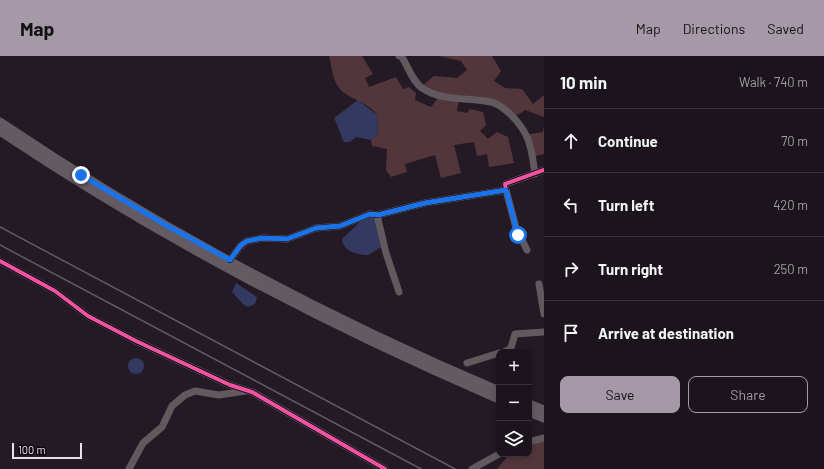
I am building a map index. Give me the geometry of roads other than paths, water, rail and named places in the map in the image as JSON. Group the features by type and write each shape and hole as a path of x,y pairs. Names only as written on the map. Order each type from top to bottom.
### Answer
{"main road":[{"path":"0,122 128,204 230,260 385,341 496,390"},
{"path":"0,131 89,188 149,224 288,300 389,350 496,398"},
{"path":"532,405 544,410"},
{"path":"532,413 544,418"}],"street":[{"path":"399,56 402,58 421,88 440,97 491,102 505,111 526,134 532,154 535,174"},
{"path":"527,250 516,228 505,184 544,170"},
{"path":"230,260 241,245 247,241 262,238 287,239 316,228 340,226 370,214 378,215 425,203 506,190"},
{"path":"378,215 386,253 399,292"},
{"path":"0,261 55,291 88,316 136,341 202,370 230,385 248,390 295,418 353,449 385,469"},
{"path":"539,284 544,314"},
{"path":"510,349 512,348 515,334 544,332"},
{"path":"467,363 496,354"},
{"path":"129,469 143,443 162,427 172,406 185,395 196,391 218,395 248,390"},
{"path":"532,441 544,438"},
{"path":"472,469 496,456"}],"water":[{"path":"358,100 377,115 378,134 371,140 356,137 350,142 344,142 334,118"},
{"path":"375,216 383,246 368,255 351,252 345,247 342,239 361,221"},
{"path":"236,283 257,298 255,304 248,307 244,305 232,292"},
{"path":"136,358 142,360 144,366 142,372 136,374 130,372 128,366 130,360"}],"railway":[{"path":"0,227 455,469"},
{"path":"0,245 421,469"}]}
